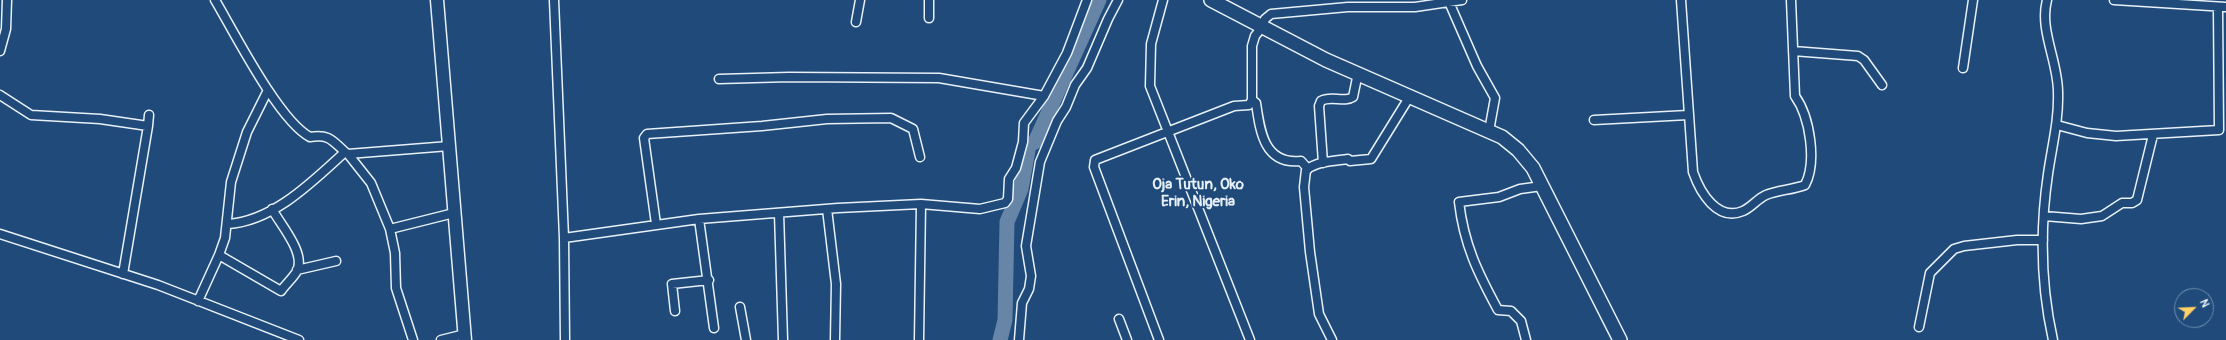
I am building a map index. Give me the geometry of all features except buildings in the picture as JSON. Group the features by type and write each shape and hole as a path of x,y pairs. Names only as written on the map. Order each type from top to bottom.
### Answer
{"main road":[{"path":"1211,0 1326,60 1489,131 1518,150 1533,168 1620,340"}],"street":[{"path":"0,51 6,29 7,0"},
{"path":"216,0 268,90 296,127 310,137 323,135 347,153 370,183 390,229 395,253 396,288 413,340"},
{"path":"438,0 465,337 441,340"},
{"path":"554,0 564,238 565,340"},
{"path":"856,22 860,0"},
{"path":"929,0 929,18"},
{"path":"564,238 699,219 827,209 922,204 980,209 1007,201 1008,182 1016,168 1023,142 1024,124 1044,96 1067,53 1087,0"},
{"path":"1019,340 1022,303 1029,289 1031,276 1026,246 1040,162 1057,121 1066,107 1074,85 1087,68 1118,0"},
{"path":"1163,0 1151,44 1150,86 1250,340"},
{"path":"1159,340 1094,167 1095,160 1234,106 1249,106 1252,100 1252,46 1255,36 1262,27 1265,19 1271,14 1348,7 1415,7 1462,0"},
{"path":"1681,0 1693,172 1705,198 1725,212 1734,214 1743,211 1766,195 1805,185 1808,180 1811,162 1810,140 1802,105 1795,96 1791,0"},
{"path":"1963,68 1973,0"},
{"path":"2048,0 2044,18 2056,67 2058,92 2057,125 2048,174 2043,240 2046,309 2053,340"},
{"path":"2057,125 2087,133 2116,136 2223,130 2222,7 2114,0"},
{"path":"1449,2 1477,66 1495,98 1489,131"},
{"path":"1793,51 1858,56 1864,60 1882,85"},
{"path":"1323,163 1319,106 1321,101 1325,99 1350,100 1353,97 1358,73"},
{"path":"720,79 789,77 939,78 1044,96"},
{"path":"198,301 219,255 228,224 231,182 247,132 268,90"},
{"path":"0,95 31,115 100,119 148,126"},
{"path":"1332,340 1319,314 1310,252 1304,187 1308,169 1314,164 1348,159 1350,161 1371,159 1410,96"},
{"path":"1252,100 1256,102 1260,133 1274,155 1287,162 1301,161 1308,169"},
{"path":"123,274 149,115"},
{"path":"1594,120 1688,115"},
{"path":"656,224 644,138 647,134 762,126 827,119 891,118 913,129 920,157"},
{"path":"2044,216 2081,219 2102,216 2122,203 2132,203 2136,200 2153,135"},
{"path":"228,224 254,218 291,200 347,153 449,146"},
{"path":"1526,340 1522,321 1511,311 1498,310 1474,264 1467,243 1460,202 1499,197 1520,190 1542,186"},
{"path":"919,340 922,204"},
{"path":"219,255 281,291 297,270 299,261 290,235 278,221 272,209"},
{"path":"827,209 836,284 835,340"},
{"path":"390,229 454,213"},
{"path":"779,213 784,340"},
{"path":"699,219 709,280 714,328"},
{"path":"0,234 123,274 299,340"},
{"path":"1919,327 1930,273 1954,249 1964,246 2017,240 2043,240"},
{"path":"297,270 336,261"},
{"path":"674,311 672,284 709,280"},
{"path":"740,307 746,340"},
{"path":"1119,319 1127,340"}],"waterway":[{"path":"1000,340 1005,320 1007,222 1021,189 1029,145 1035,142 1099,0"}],"district":[{"name":"Oja Tutun, Oko Erin, Nigeria","path":"1198,194"}]}
